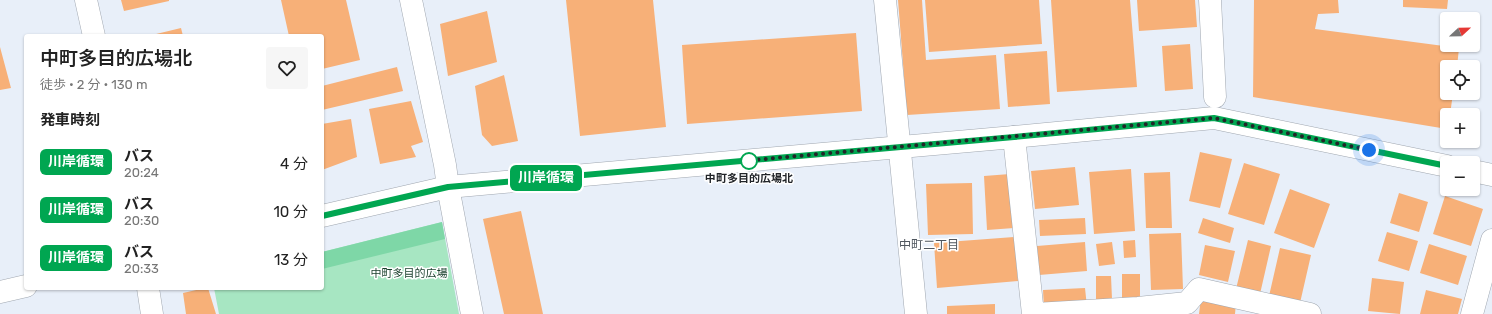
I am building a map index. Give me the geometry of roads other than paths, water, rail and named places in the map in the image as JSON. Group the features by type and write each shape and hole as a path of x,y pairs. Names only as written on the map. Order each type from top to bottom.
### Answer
{"street":[{"path":"86,0 94,34"},
{"path":"411,0 445,165 472,314"},
{"path":"884,0 916,314"},
{"path":"1210,0 1215,97"},
{"path":"324,216 448,187 1214,118 1440,165"},
{"path":"1014,137 1034,314 1138,308 1187,303 1198,289 1310,314"},
{"path":"1480,172 1492,175"},
{"path":"1472,314 1492,240"},
{"path":"0,292 24,286"},
{"path":"148,290 152,314"}],"place":[{"name":"中町多目的広場北","path":"749,161"}],"district":[{"name":"中町二丁目","path":"929,245"}],"park label":[{"name":"中町多目的広場","path":"409,273"}]}
